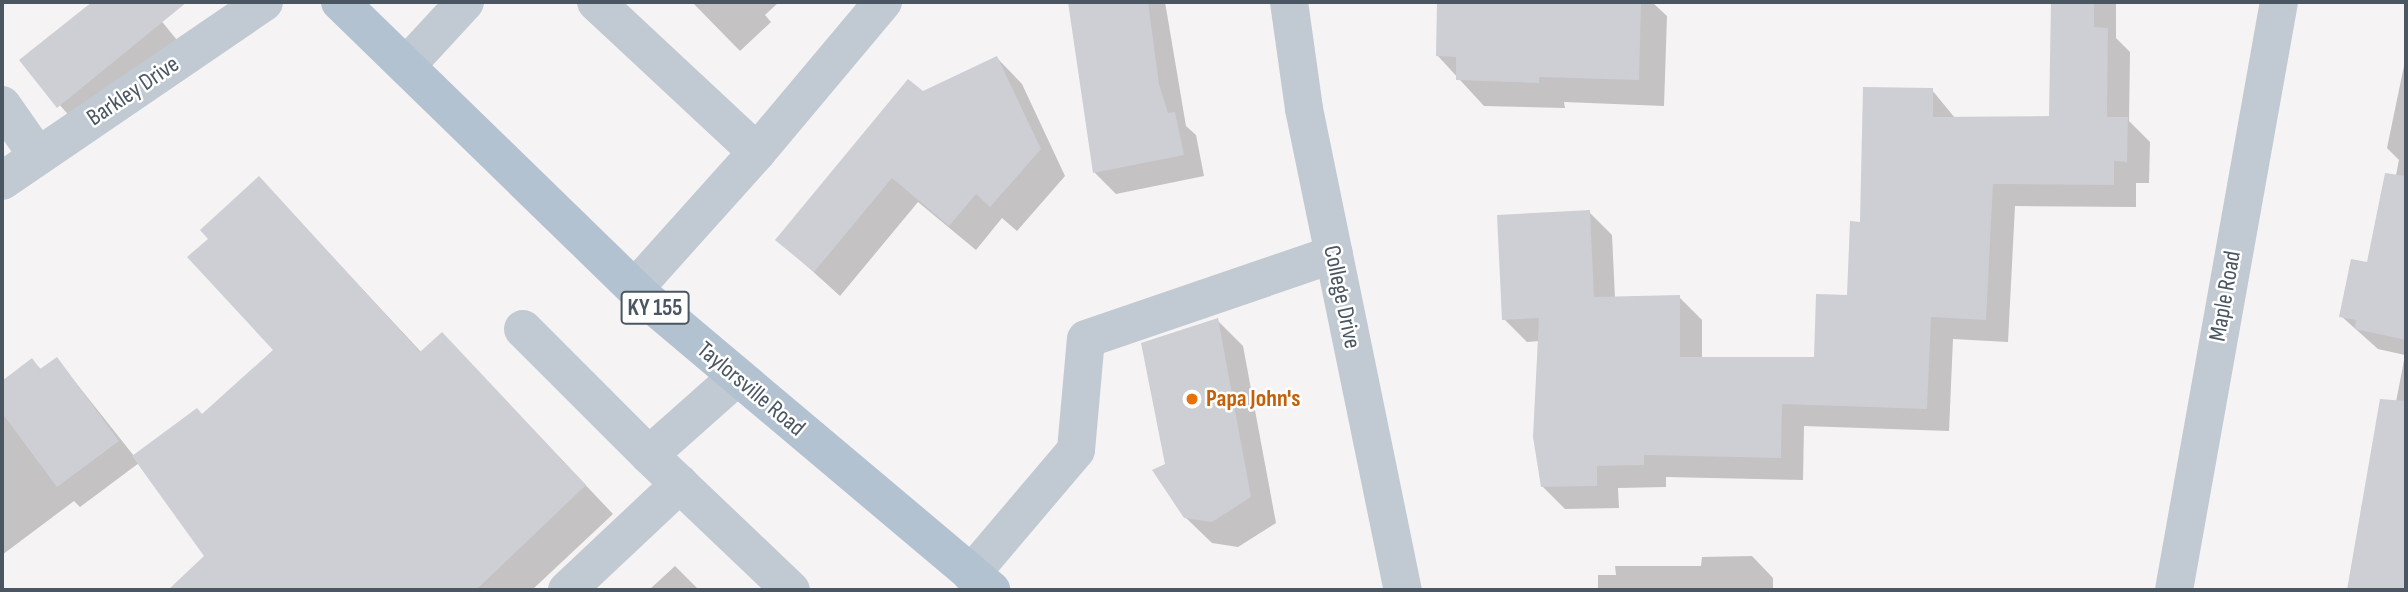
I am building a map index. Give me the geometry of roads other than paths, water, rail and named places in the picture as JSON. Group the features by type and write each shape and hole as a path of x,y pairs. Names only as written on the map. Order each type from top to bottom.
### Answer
{"main road":[{"name":"Taylorsville Road","path":"340,2 635,288 981,582"}],"street":[{"name":"Barkley Drive","path":"2,181 264,2"},
{"path":"406,66 465,2"},
{"path":"596,2 757,152"},
{"path":"635,288 757,152 883,2"},
{"name":"College Drive","path":"1289,2 1304,109 1403,590"},
{"name":"Maple Road","path":"2174,590 2279,2"},
{"path":"2,105 37,155"},
{"path":"981,582 1076,450 1086,339 1334,254"},
{"path":"523,330 791,590"},
{"path":"649,454 737,377"},
{"path":"567,590 680,484"}],"place":[{"name":"Papa John's","path":"1192,399"}]}
